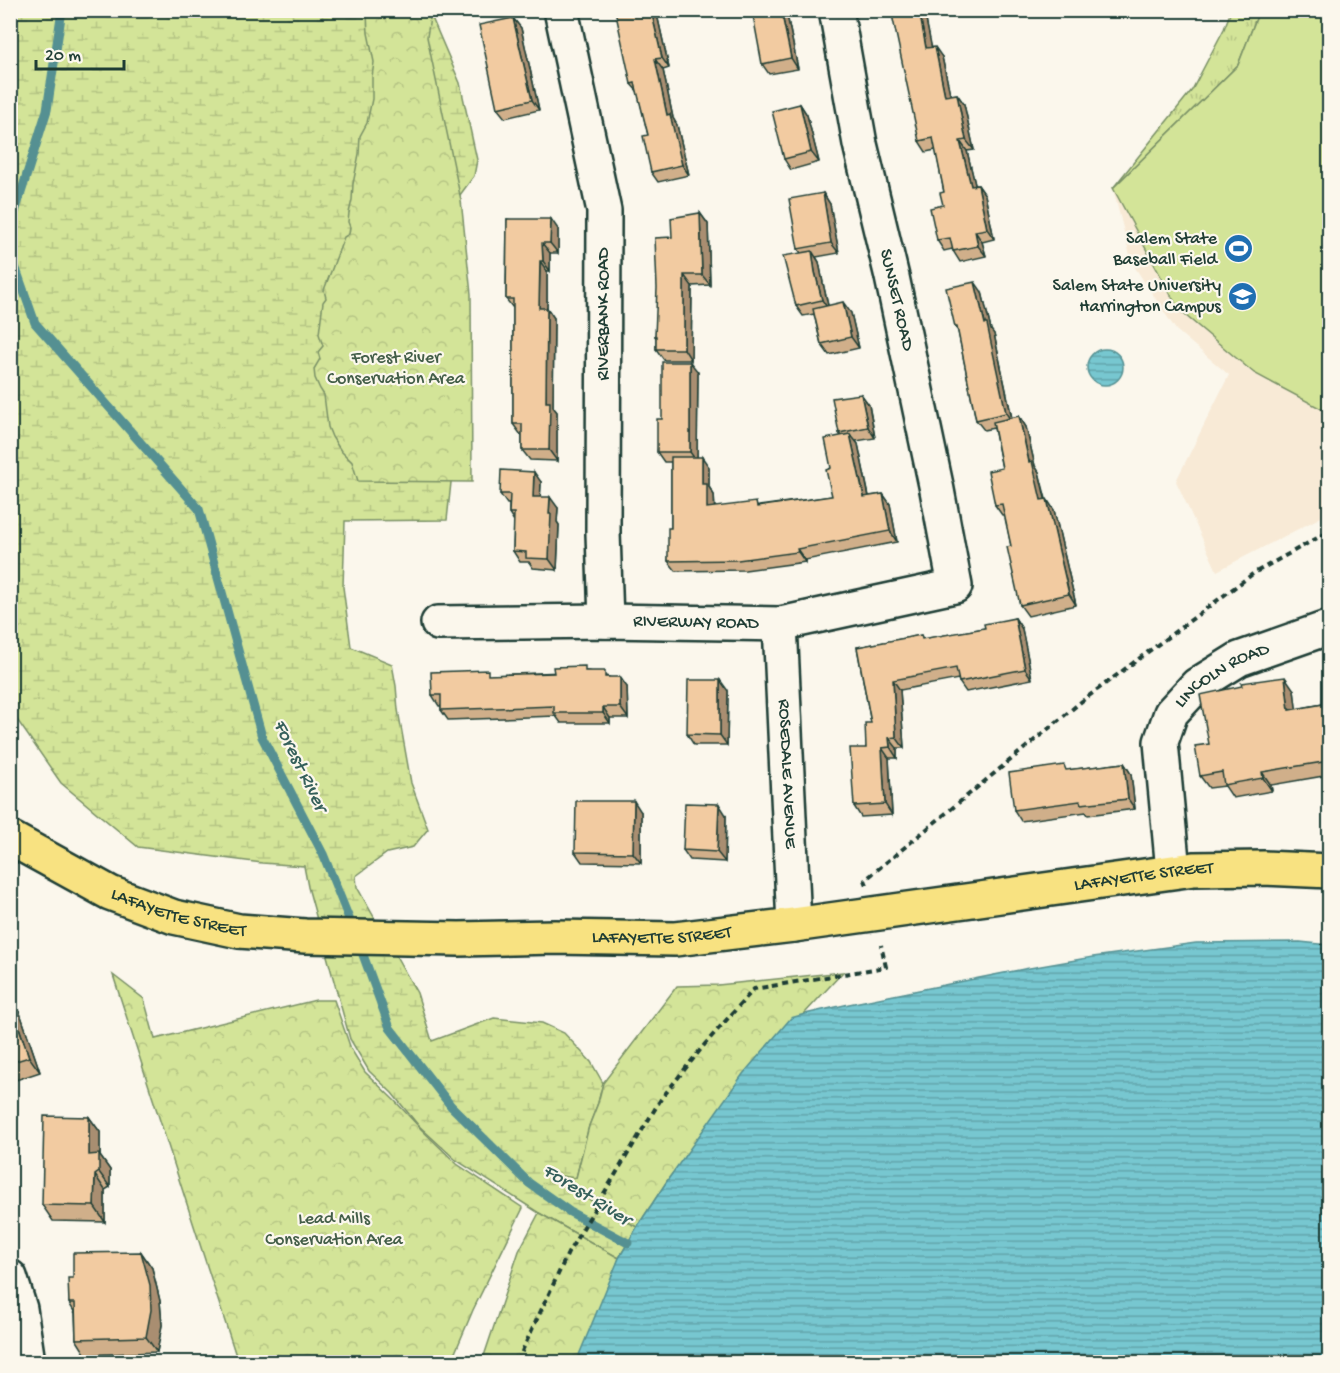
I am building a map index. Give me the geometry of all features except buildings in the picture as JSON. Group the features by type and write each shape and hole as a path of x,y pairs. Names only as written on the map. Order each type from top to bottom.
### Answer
{"main road":[{"name":"LAFAYETTE STREET","path":"10,838 110,893 174,917 239,931 305,936 675,939 794,925 1173,871 1264,868 1329,872"}],"street":[{"name":"RIVERBANK ROAD","path":"561,10 603,211 603,533 606,621"},
{"name":"SUNSET ROAD","path":"836,10 860,144 892,277 937,490 955,586 950,586"},
{"name":"RIVERWAY ROAD","path":"438,623 606,621 780,624 950,586"},
{"name":"ROSEDALE AVENUE","path":"780,624 794,925"},
{"name":"LINCOLN ROAD","path":"1173,871 1161,742 1171,713 1197,685 1239,659 1329,627"},
{"path":"10,1277 20,1309 28,1362"}],"path":[{"path":"865,880 1101,687 1254,573 1329,531"},
{"path":"518,1362 568,1253 661,1099 705,1044 754,989 886,967 874,914"}],"shaded area":[{"name":"Salem State Baseball Field","path":"1231,11 1329,11 1329,513 1217,571 1176,481 1229,375 1176,330 1132,263 1113,189 1192,90"}],"green space":[{"path":"10,11 429,11 460,83 477,160 474,176 429,237 458,417 447,520 345,521 343,587 351,647 392,664 411,783 428,829 413,847 387,853 356,876 357,887 417,993 432,1041 494,1018 542,1023 564,1033 591,1062 603,1083 576,1178 561,1183 637,1227 619,1258 539,1213 456,1160 418,1125 392,1093 369,1071 350,1039 304,866 138,847 61,783 11,711"},
{"name":"Forest River Conservation Area","path":"368,11 431,11 427,37 461,200 471,294 472,482 358,481 352,462 332,437 328,427 324,395 315,378 314,369 320,359 318,352 323,346 319,334 323,302 326,298 324,290 344,237 349,234 349,213 360,136 367,123 372,99 374,62 368,33"},
{"path":"1231,11 1259,11 1238,65 1113,188 1192,90"},
{"name":"Salem State Baseball Field","path":"1259,11 1329,11 1329,413 1254,373 1179,310 1113,188 1238,65"},
{"path":"843,972 753,1069 669,1178 637,1227 561,1183 562,1176 576,1178 603,1083 677,986 718,985"},
{"name":"Lead Mills Conservation Area","path":"113,975 144,999 155,1039 316,1000 334,1000 351,1049 365,1072 457,1164 523,1208 473,1310 451,1362 238,1362"},
{"path":"539,1213 619,1258 584,1362 482,1362 519,1251"}],"water":[{"path":"1105,349 1118,354 1123,367 1118,380 1105,385 1092,380 1087,367 1092,354"},
{"path":"1300,942 1329,945 1329,1362 583,1362 579,1355 619,1258 637,1227 743,1074 791,1018 849,1004 1093,957 1196,943"}],"waterway":[{"name":"Forest River","path":"10,228 47,110 62,10"},
{"name":"Forest River","path":"10,252 35,323 199,509 262,737 323,854 354,931"},
{"name":"Forest River","path":"359,944 390,1028 451,1106 529,1183 570,1212 628,1243"}],"place":[{"name":"Salem State Baseball Field","path":"1238,249"},
{"name":"Salem State University Harrington Campus","path":"1242,296"}]}
